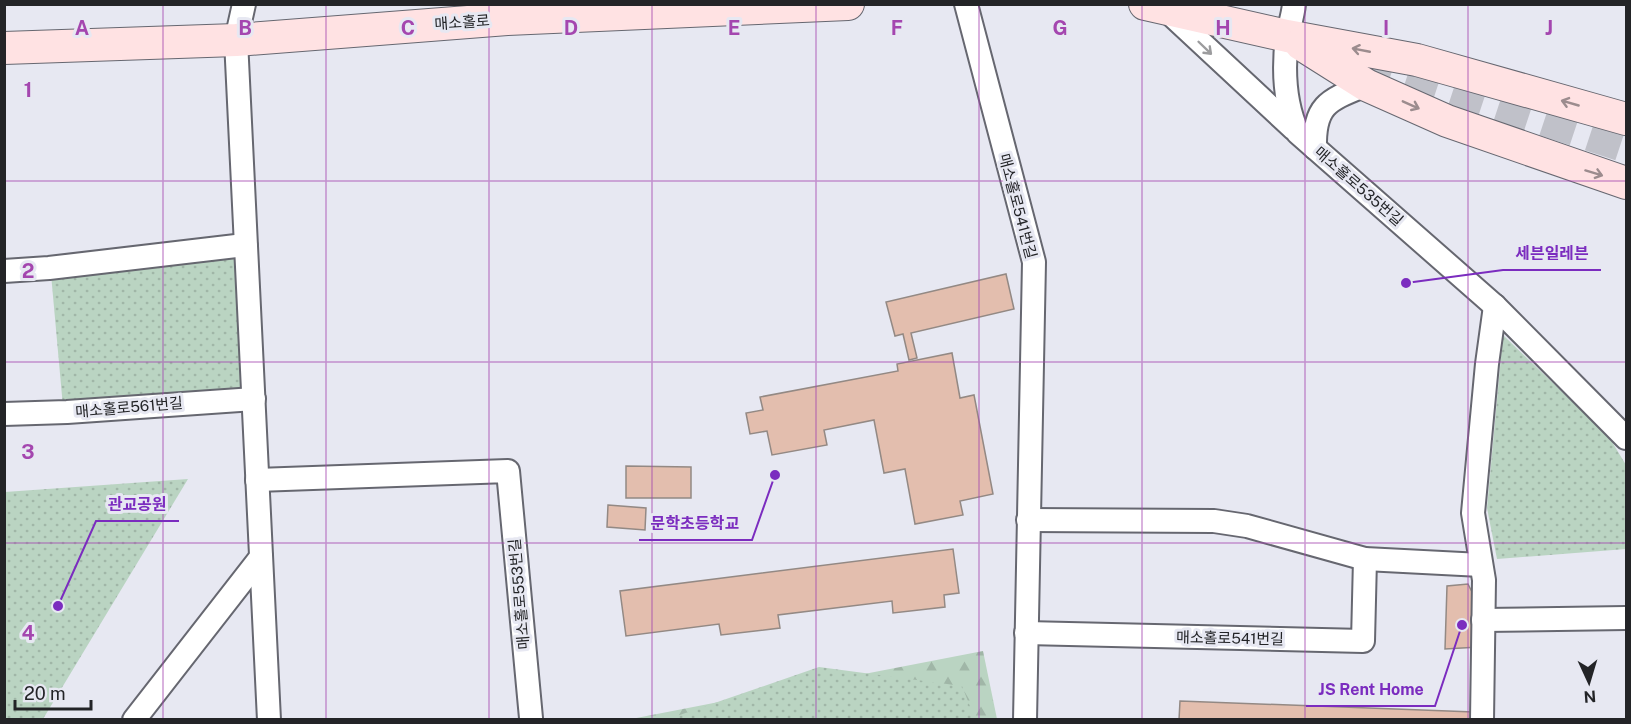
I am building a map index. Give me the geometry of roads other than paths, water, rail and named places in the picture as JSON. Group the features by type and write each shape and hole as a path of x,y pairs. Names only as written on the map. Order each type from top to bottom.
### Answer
{"main road":[{"name":"매소홀로","path":"4,48 236,39 507,19 848,4"},
{"path":"1154,6 1287,36 1417,60 1626,119"},
{"path":"1287,36 1366,86 1447,121 1626,183"}],"street":[{"path":"244,4 236,39 269,720"},
{"name":"매소홀로541번길","path":"966,4 1034,262 1025,720"},
{"name":"매소홀로535번길","path":"1294,4 1287,36 1285,84 1287,103 1298,133 1495,306 1626,438"},
{"path":"1154,6 1298,133"},
{"path":"1315,148 1317,120 1324,107 1333,98 1366,86"},
{"path":"4,271 49,268 236,246 246,247"},
{"path":"1482,720 1484,580 1473,513 1487,364 1495,306"},
{"name":"매소홀로561번길","path":"4,414 254,399"},
{"name":"매소홀로553번길","path":"257,480 508,471 527,718"},
{"path":"1028,520 1214,521 1247,526 1365,559 1482,565"},
{"path":"134,720 261,557"},
{"name":"매소홀로541번길","path":"1026,633 1363,641 1365,559"},
{"path":"1483,620 1626,618"}],"tunnel":[{"path":"1362,60 1626,147"}],"place":[{"name":"세븐일레븐","path":"1406,283"},
{"name":"문학초등학교","path":"775,475"},
{"name":"관교공원","path":"58,606"},
{"name":"JS Rent Home","path":"1462,625"}]}
